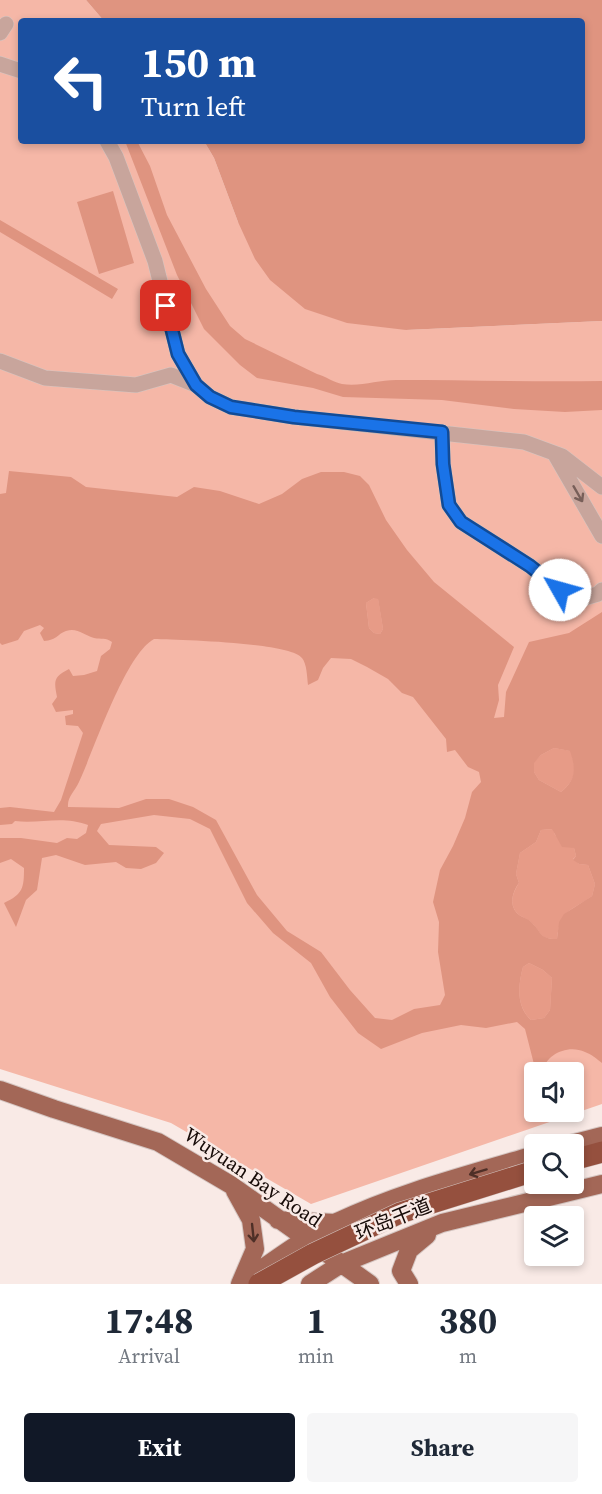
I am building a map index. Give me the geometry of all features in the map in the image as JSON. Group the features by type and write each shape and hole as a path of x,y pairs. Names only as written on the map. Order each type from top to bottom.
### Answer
{"highway":[{"path":"584,1157 602,1152"},
{"path":"584,1171 602,1167"},
{"name":"环岛干道","path":"259,1284 313,1254 400,1213 524,1174"},
{"name":"环岛干道","path":"287,1284 405,1225 524,1188"}],"main road":[{"name":"Wuyuan Bay Road","path":"0,1090 54,1110 158,1142 231,1185 370,1284"},
{"path":"584,1141 602,1136"},
{"path":"240,1284 335,1223 387,1200 524,1158"},
{"path":"310,1284 341,1264 442,1223 602,1184"},
{"path":"231,1185 251,1220 255,1249 240,1284"},
{"path":"278,1220 335,1223"},
{"path":"409,1284 401,1271 409,1250 442,1223"}],"street":[{"path":"0,64 18,70"},
{"path":"109,144 116,157 155,261 178,354 196,385"},
{"path":"158,380 178,354"},
{"path":"0,361 45,378 136,385 171,375 196,385 210,397 231,407 294,417 524,442 562,456 602,487"},
{"path":"442,432 443,464 449,505 461,522 530,566 574,601 598,594 602,590"},
{"path":"554,453 602,536"}],"shaded area":[{"path":"0,0 86,0 101,18 18,18 18,144 206,144 214,158 238,222 406,330 602,321 602,1104 584,1110 584,1062 524,1062 524,1122 550,1122 311,1204 171,1123 0,1069"},
{"path":"86,0 602,0 602,321 406,330 347,323 305,309 270,280 255,259 238,222 214,158 206,144 585,144 585,18 101,18"},
{"path":"126,144 139,144 150,166 167,215 206,289 230,326 245,339 342,384 356,385 396,380 602,381 602,410 565,412 514,409 442,400 343,397 313,388 257,378 240,365 204,329 177,275"},
{"path":"113,191 134,263 99,274 77,202"},
{"path":"0,220 118,289 112,299 0,232"},
{"path":"9,471 71,477 86,487 177,497 194,487 220,491 259,504 282,494 302,479 321,472 344,472 360,476 369,485 386,520 434,582 514,647 498,685 499,700 494,718 504,717 506,692 529,642 569,633 602,612 602,1063 592,1055 572,1049 559,1052 547,1062 533,1062 525,1029 517,1022 486,1028 461,1025 422,1033 381,1049 358,1033 330,997 311,963 273,933 247,903 210,829 190,819 154,815 101,824 97,831 109,845 156,847 164,853 156,863 141,869 126,868 116,862 85,865 56,855 42,858 37,890 26,900 16,927 4,903 15,897 21,890 24,868 11,859 0,863 0,838 21,838 57,843 67,838 77,839 86,833 88,825 60,820 15,821 12,824 0,825 0,808 54,812 61,800 83,733 78,726 66,725 65,716 73,714 73,710 56,712 52,704 57,697 55,687 57,677 69,669 73,676 97,671 101,656 110,649 112,642 74,630 66,631 44,641 40,633 44,628 40,625 24,631 18,640 2,645 0,643 0,494 6,493","holes":["374,598 378,599 383,629 380,634 374,633 369,628 366,603","154,639 277,648 302,658 306,667 308,685 318,680 323,668 331,658 351,659 388,679 402,693 413,697 446,739 447,752 455,750 468,767 479,772 481,782 472,792 465,818 440,870 433,902 439,922 438,952 445,995 440,1005 414,1009 392,1020 375,1018 321,952 287,931 257,895 216,820 193,807 169,799 146,799 119,808 68,807 70,797 79,782 121,683 143,648","554,748 570,751 573,763 570,783 561,792 539,780 534,772 534,763 541,755","552,829 562,847 574,848 576,856 573,860 579,864 588,865 595,884 592,896 564,914 559,922 557,939 543,936 530,921 518,914 512,902 513,894 519,883 516,874 520,853 536,842 541,830","529,963 552,978 550,1010 544,1018 531,1020 523,1009 519,988 523,967"]},
{"path":"378,598 383,629 380,634 374,633 369,628 366,603"},
{"path":"554,748 571,751 574,764 573,778 561,792 539,780 534,772 533,763 541,755"},
{"path":"553,829 555,835 574,848 576,856 573,859 579,864 588,865 595,884 592,896 564,916 558,929 557,939 543,936 531,922 518,914 512,903 513,894 519,883 516,874 520,853 536,842 541,830"},
{"path":"529,963 552,978 550,1010 544,1018 531,1020 523,1008 520,995 523,967"}],"route":[{"path":"166,306 178,354 196,385 210,397 231,407 294,417 442,432 443,464 449,505 461,522 530,566 560,590"}]}
